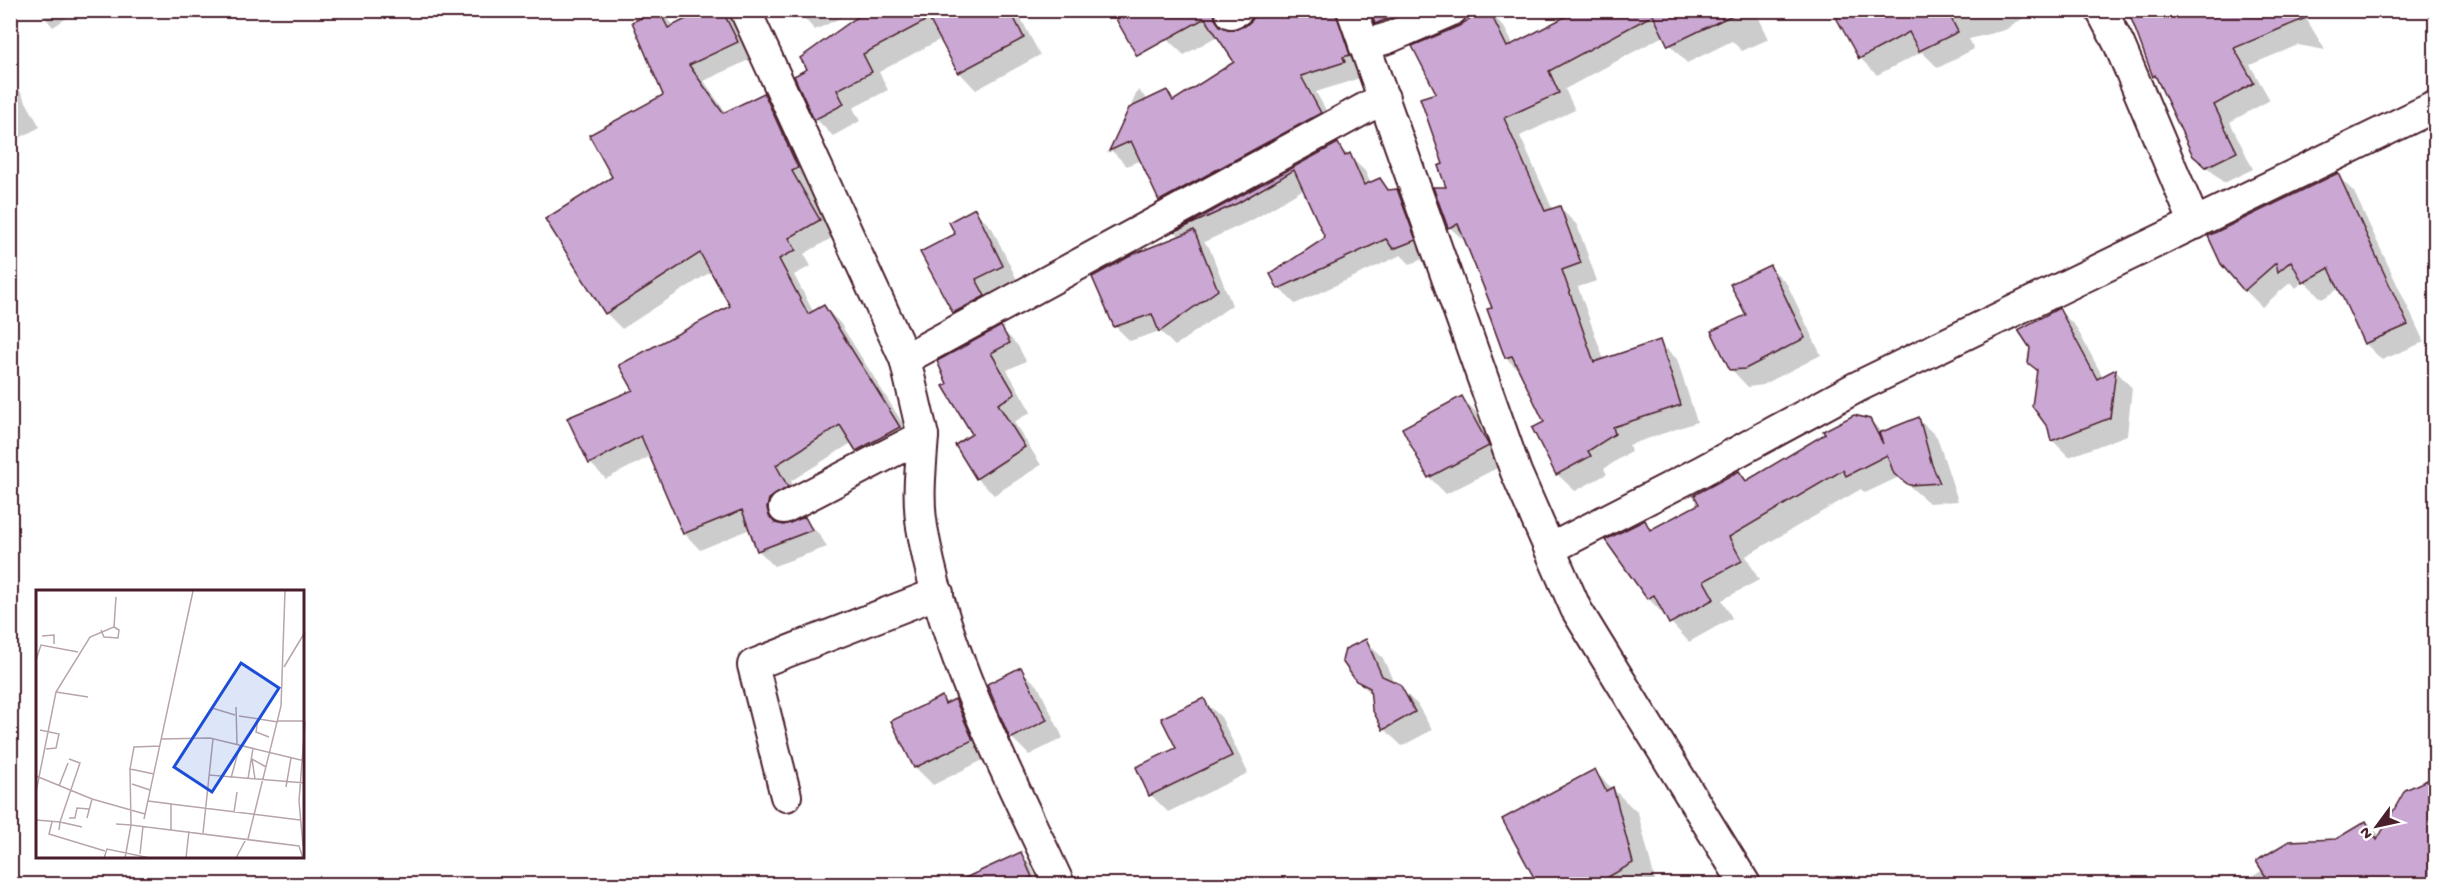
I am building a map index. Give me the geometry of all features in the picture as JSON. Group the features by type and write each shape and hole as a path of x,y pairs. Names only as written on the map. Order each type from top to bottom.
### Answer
{"street":[{"path":"1352,10 1516,472 1576,609 1745,885"},
{"path":"1364,45 1388,38 1452,10"},
{"path":"2101,10 2119,44 2195,224"},
{"path":"748,11 905,359 923,436 919,491 922,526 938,593 970,693 1059,885"},
{"path":"905,359 1383,98"},
{"path":"1550,549 1700,472 1857,387 2436,106"},
{"path":"784,508 923,436"},
{"path":"786,796 753,664 938,593"}],"building":[{"path":"659,10 668,28 704,10 722,10 738,42 689,65 723,113 764,93 798,168 792,171 820,220 789,238 796,250 779,259 808,314 824,305 900,427 856,451 840,425 776,465 788,487 769,499 767,508 769,516 775,523 784,525 805,517 812,530 757,551 742,510 683,534 641,436 589,464 567,418 633,390 619,365 730,306 700,253 605,314 545,219 612,177 589,135 663,95 632,22"},
{"path":"867,10 1010,10 1024,38 958,73 929,19 863,54 872,72 837,90 844,104 814,120 794,76 807,69 800,58"},
{"path":"1132,10 1214,10 1215,19 1220,26 1230,30 1245,26 1252,20 1255,10 1335,10 1350,55 1343,57 1345,62 1301,76 1321,113 1159,201 1131,141 1109,151 1129,108 1167,90 1173,101 1234,62 1205,18 1137,56 1116,19"},
{"path":"1370,10 1408,10 1375,24"},
{"path":"1483,10 1489,10 1507,47 1578,10 1743,10 1668,46 1653,15 1549,71 1559,93 1504,118 1545,211 1560,206 1581,263 1562,270 1594,362 1660,340 1681,405 1613,427 1615,434 1588,451 1591,456 1556,475 1532,428 1544,422 1512,356 1505,358 1487,309 1492,308 1458,224 1448,228 1433,187 1446,187 1438,166 1443,164 1420,98 1436,93 1412,46 1459,26"},
{"path":"1832,10 1951,10 1948,12 1958,32 1919,51 1909,32 1859,59"},
{"path":"2128,10 2323,11 2234,48 2254,83 2214,105 2237,152 2206,167 2193,156 2155,75 2153,77"},
{"path":"1338,143 1345,156 1350,153 1364,185 1380,178 1388,190 1397,189 1416,240 1393,249 1386,239 1278,289 1270,274 1325,238 1294,170 1238,203 1174,232"},
{"path":"2338,173 2408,325 2364,344 2329,268 2303,283 2291,261 2278,272 2276,263 2244,291 2221,264 2208,236"},
{"path":"975,208 1003,266 976,279 985,296 953,313 920,252 955,234 949,222"},
{"path":"1194,230 1218,290 1159,332 1152,314 1114,327 1092,277 1134,254"},
{"path":"1770,265 1805,338 1745,369 1730,370 1711,331 1746,315 1730,284"},
{"path":"2059,308 2097,379 2116,369 2110,418 2051,441 2048,428 2032,406 2037,370 2028,363 2030,348 2018,330"},
{"path":"1001,326 1010,343 991,353 1015,394 998,404 1025,447 976,479 955,445 972,434 943,386 947,384 937,361"},
{"path":"1462,396 1489,446 1428,478 1402,428"},
{"path":"1854,415 1870,419 1883,444 1879,433 1919,417 1932,465 1940,483 1909,485 1894,474 1887,455 1846,476 1843,470 1729,537 1742,561 1704,581 1714,599 1669,624 1654,595 1647,599 1605,540 1645,520 1650,530 1699,504 1694,495 1739,471 1746,481 1825,434 1823,431"},
{"path":"1366,639 1382,676 1400,684 1415,712 1383,730 1372,709 1370,688 1356,681 1342,661 1345,649"},
{"path":"1021,667 1047,720 1010,739 987,684"},
{"path":"942,696 945,704 955,699 973,740 914,768 891,721"},
{"path":"1204,698 1232,756 1149,796 1136,767 1176,748 1161,718"},
{"path":"1595,769 1606,791 1613,787 1633,863 1594,885 1538,885 1502,819"},
{"path":"2436,776 2436,885 2271,885 2256,861 2289,841 2336,839 2366,821 2377,840 2405,790"},
{"path":"1021,852 1032,877 1015,885 950,885"}]}
